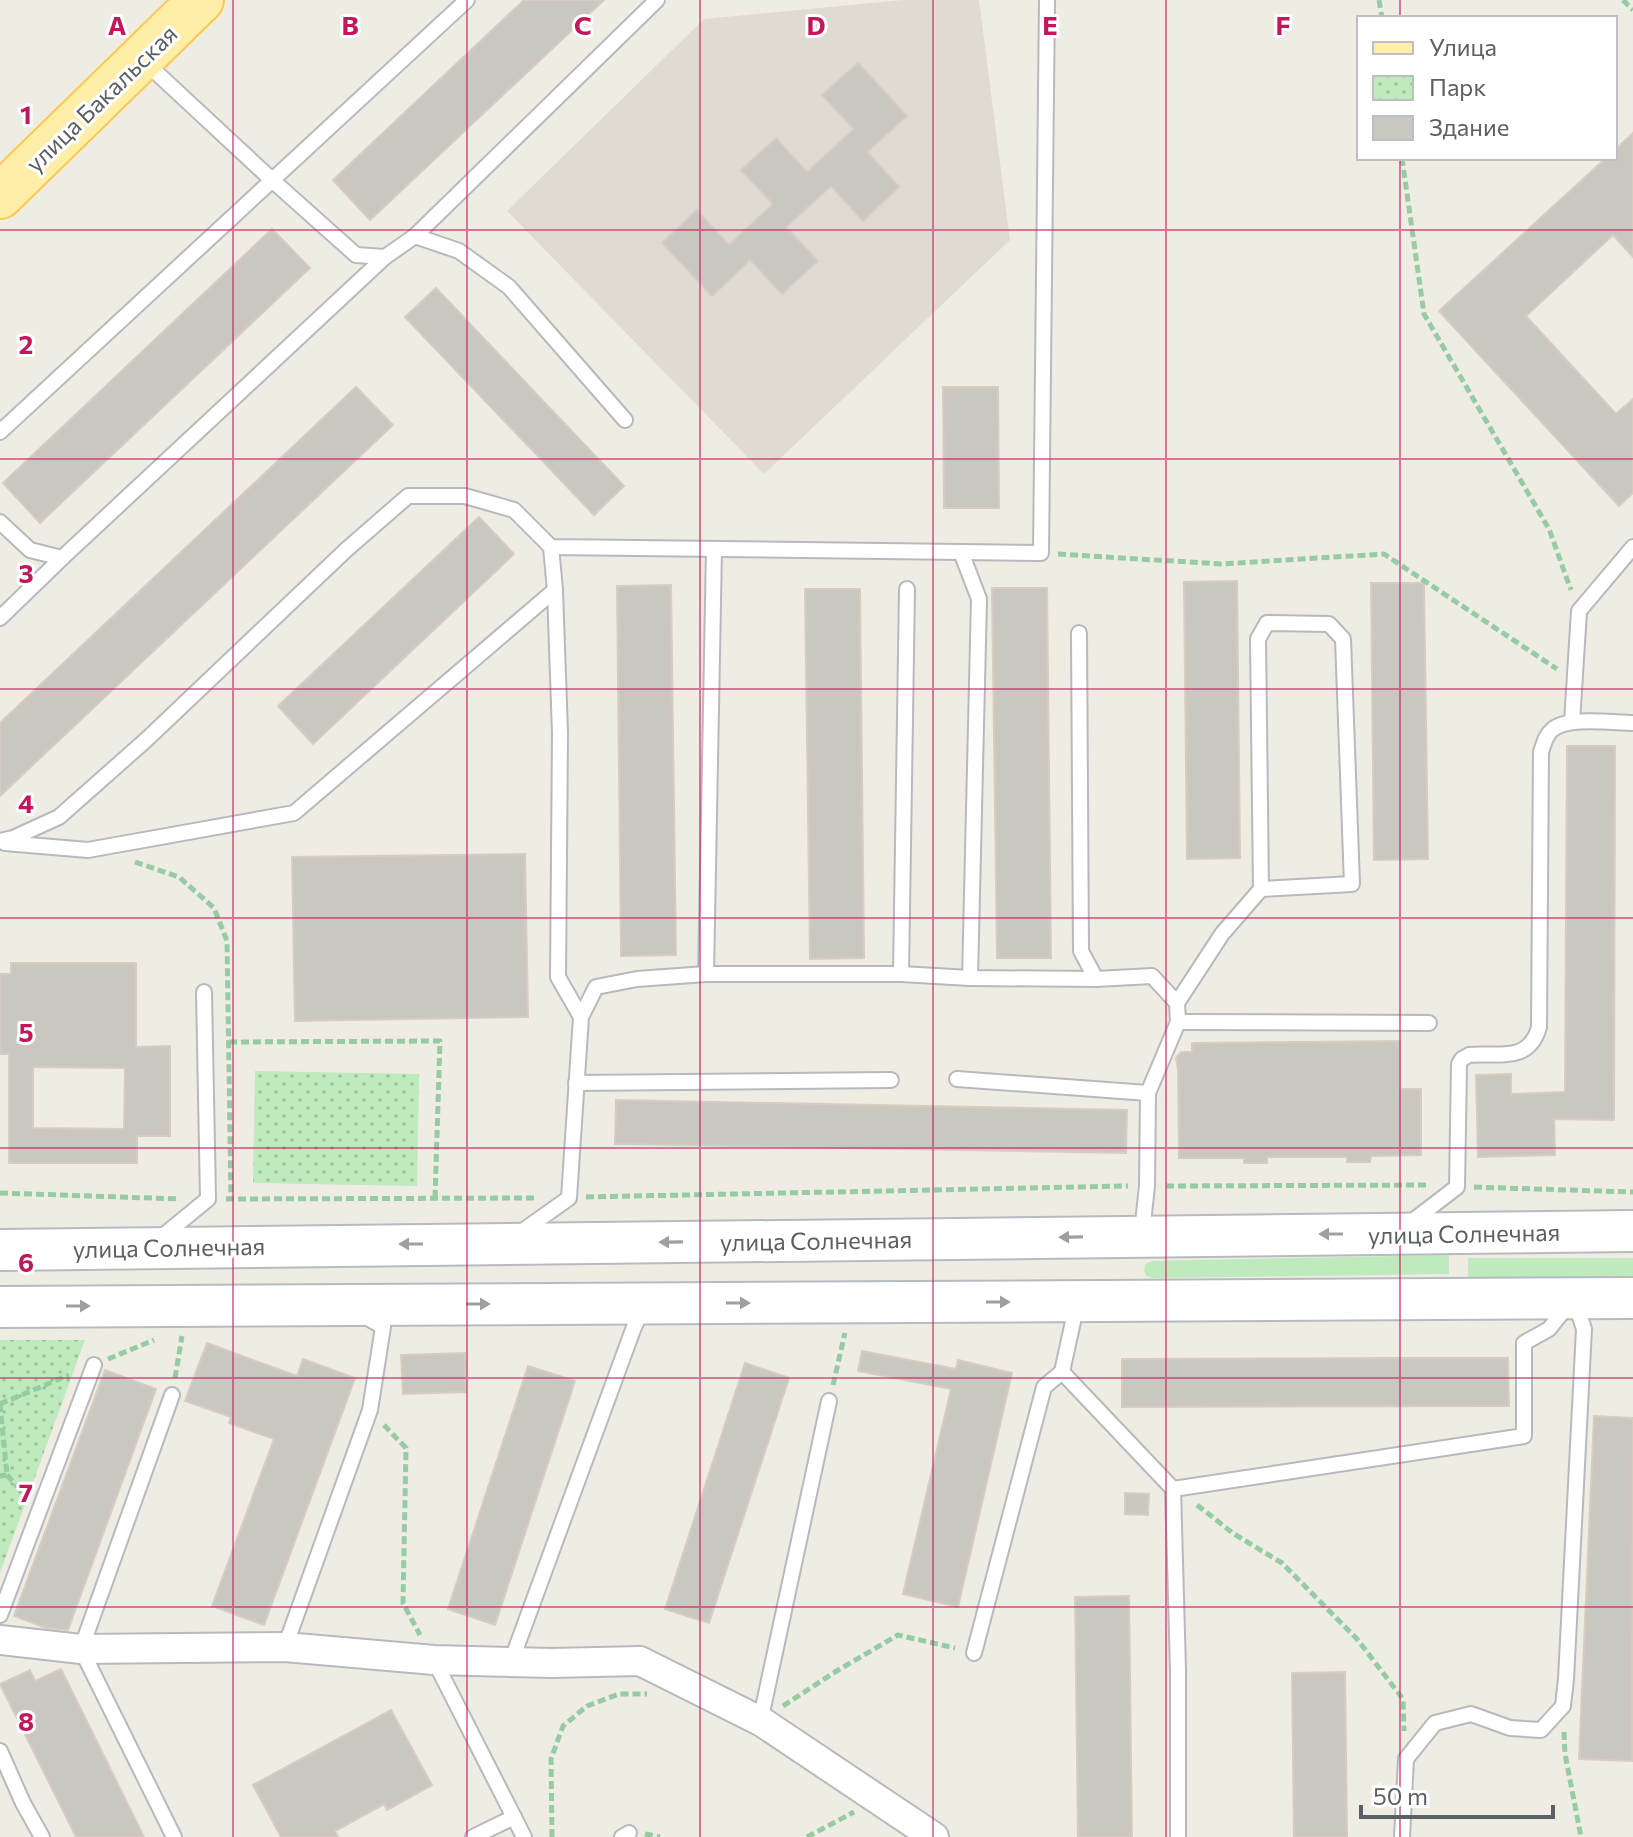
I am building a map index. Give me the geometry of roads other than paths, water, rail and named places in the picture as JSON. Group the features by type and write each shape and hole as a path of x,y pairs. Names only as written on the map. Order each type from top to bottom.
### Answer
{"main road":[{"name":"улица Бакальская","path":"0,196 201,0"},
{"name":"улица Солнечная","path":"0,1250 1633,1231"},
{"path":"1142,1236 1142,1301"},
{"path":"345,1245 348,1305"},
{"path":"0,1307 1633,1298"}],"street":[{"path":"0,1640 81,1649 285,1647 434,1660 640,1661 760,1722 934,1837"}],"lane":[{"path":"0,432 467,0"},
{"path":"0,618 385,257 415,236 657,0"},
{"path":"551,547 1041,553 1047,0"},
{"path":"142,59 356,255 385,257"},
{"path":"415,236 459,251 509,287 625,420"},
{"path":"0,842 59,817 408,496 465,496 514,510 551,547 560,733 558,977 581,1017"},
{"path":"0,522 30,550 62,558"},
{"path":"1572,722 1579,611 1633,547"},
{"path":"706,974 714,549"},
{"path":"961,552 979,599 970,978"},
{"path":"901,974 907,589"},
{"path":"0,842 88,850 294,813 555,590"},
{"path":"1142,1236 1147,1186 1148,1093 1178,1022 1177,1003 1222,934 1261,889 1258,639 1267,623 1329,624 1343,639 1352,884 1261,889"},
{"path":"1079,633 1081,951 1096,979"},
{"path":"1397,1234 1457,1187 1459,1064 1462,1059 1469,1055 1518,1053 1528,1047 1539,1027 1541,752 1545,739 1551,730 1572,722 1633,723"},
{"path":"504,1244 569,1198 581,1017 596,987 637,979 706,974 901,974 1096,979 1152,976 1177,1003"},
{"path":"149,1248 208,1199 204,992"},
{"path":"1178,1022 1429,1023"},
{"path":"957,1079 1148,1093"},
{"path":"576,1083 891,1080"},
{"path":"1173,1489 1524,1436 1524,1343 1549,1329 1574,1298"},
{"path":"1402,1837 1406,1759 1435,1723 1471,1714 1510,1728 1541,1730 1563,1706 1584,1329 1574,1298"},
{"path":"974,1653 1044,1387 1062,1372 1077,1301"},
{"path":"511,1662 634,1327 646,1303"},
{"path":"285,1647 370,1410 383,1327 348,1305"},
{"path":"0,1615 94,1365"},
{"path":"1062,1372 1173,1489 1178,1837"},
{"path":"172,1395 81,1649 174,1837"},
{"path":"760,1722 829,1401"},
{"path":"434,1660 524,1837"},
{"path":"0,1751 42,1837"},
{"path":"473,1837 514,1817"}]}
